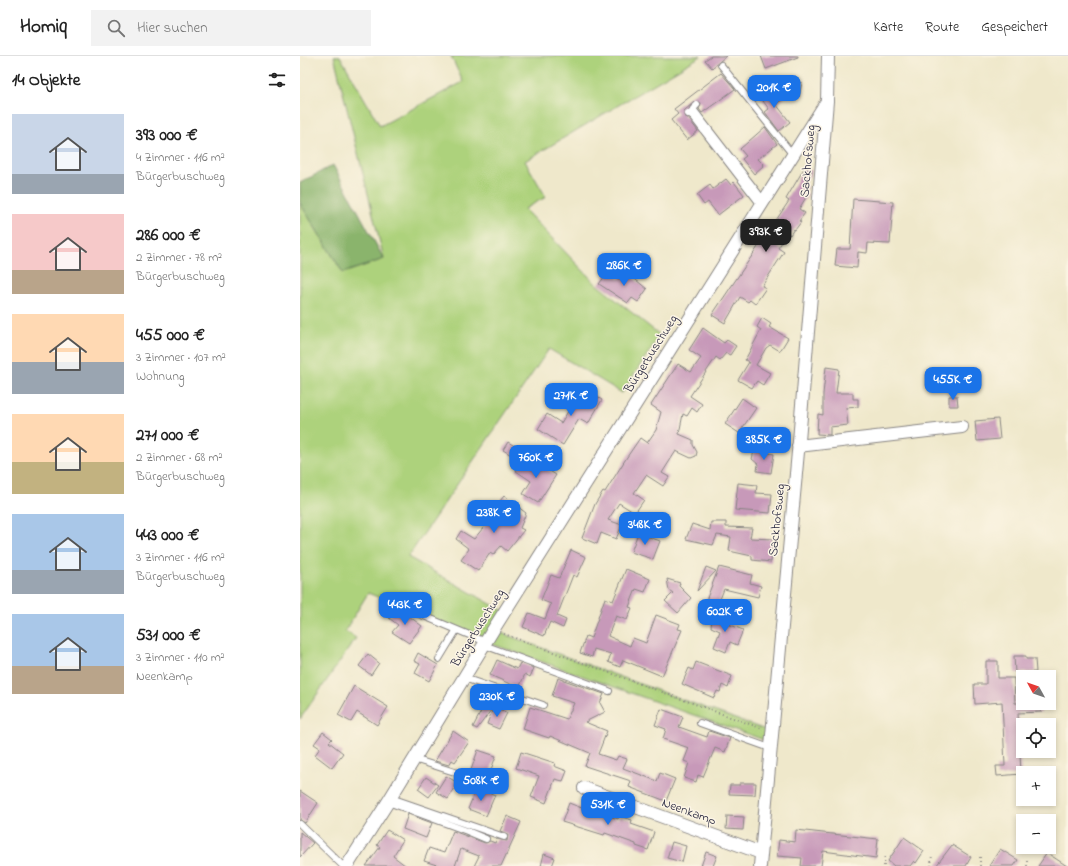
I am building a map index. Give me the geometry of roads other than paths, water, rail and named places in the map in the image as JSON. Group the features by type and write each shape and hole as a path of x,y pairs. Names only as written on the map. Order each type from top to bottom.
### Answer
{"street":[{"name":"Sackhofsweg","path":"760,866 798,446 827,101 828,56"},
{"name":"Bürgerbuschweg","path":"347,866 390,800 493,630 827,101"},
{"path":"798,446 962,426"},
{"name":"Neenkamp","path":"584,788 761,853"}],"lane":[{"path":"721,65 793,156"},
{"path":"697,105 693,109 763,203"},
{"path":"688,114 690,113 763,203"},
{"path":"412,611 485,644 609,691"},
{"path":"439,659 456,631"},
{"path":"464,678 543,705"},
{"path":"700,723 770,748"},
{"path":"414,759 467,776"},
{"path":"390,800 504,837"},
{"path":"390,800 486,839"},
{"path":"300,824 343,866"}]}
